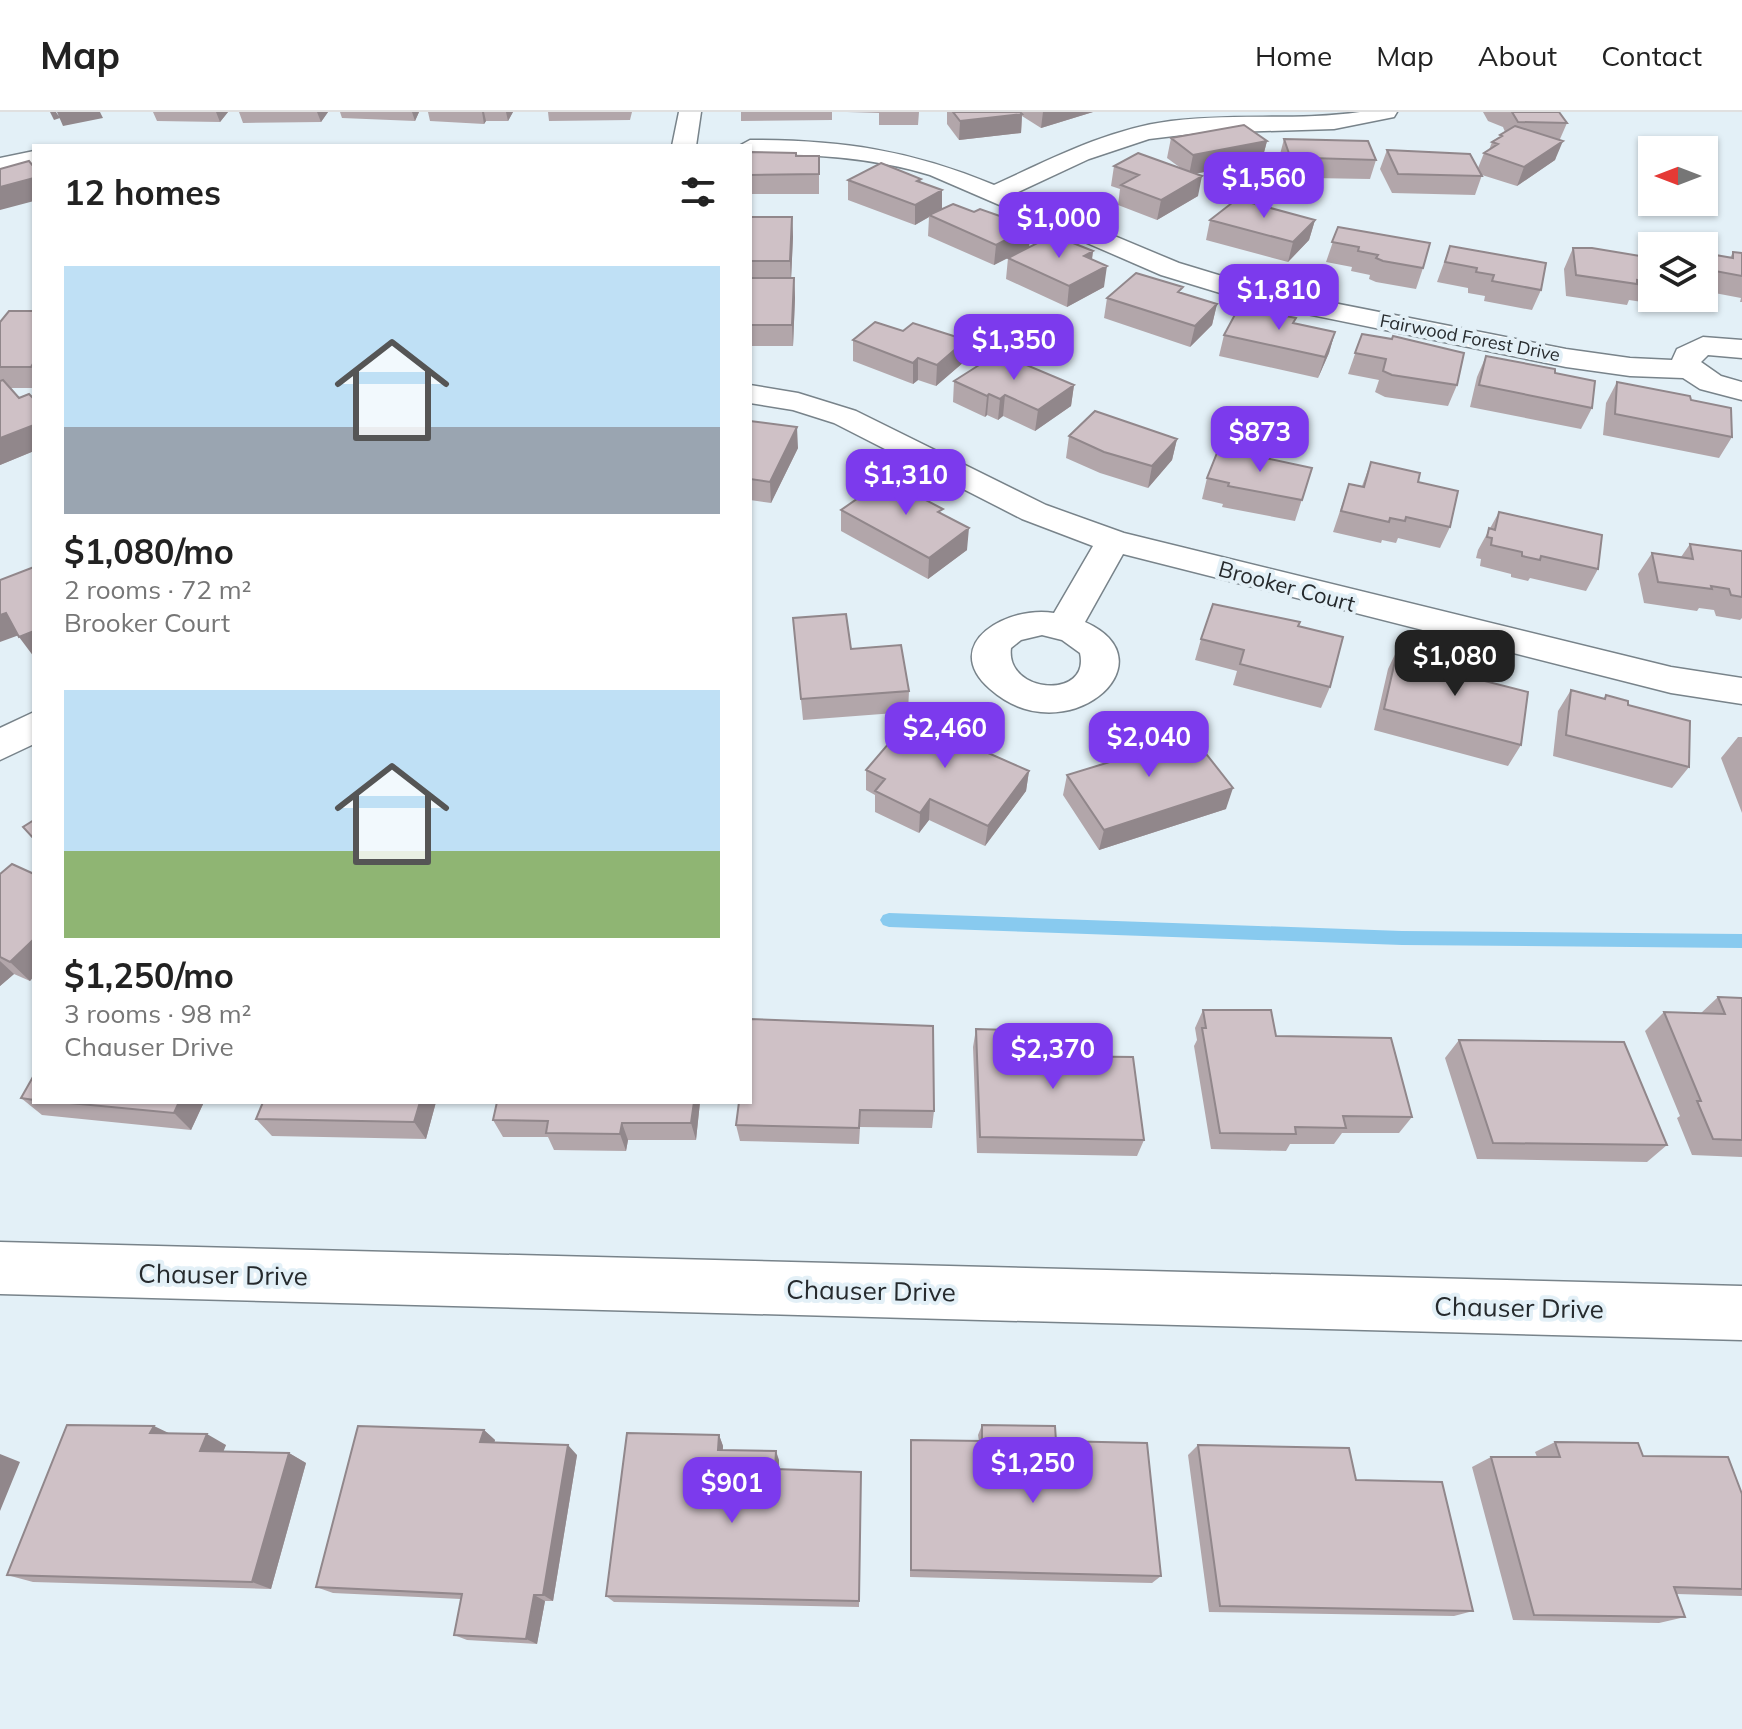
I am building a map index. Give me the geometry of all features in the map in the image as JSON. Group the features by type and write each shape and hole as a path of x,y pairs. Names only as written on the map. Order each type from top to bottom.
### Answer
{"street":[{"path":"684,144 690,112"},
{"path":"994,194 1108,143 1136,135 1202,125 1313,124 1379,114 1400,133"},
{"name":"Fairwood Forest Drive","path":"752,147 826,147 891,156 938,170 1170,269 1263,297 1566,358 1630,367 1691,369 1712,384 1742,391"},
{"path":"0,165 32,158"},
{"path":"1691,369 1686,362 1687,355 1693,349 1716,345 1742,349"},
{"name":"Brooker Court","path":"752,394 798,402 845,417 1034,512 1113,541 1671,680 1742,691"},
{"path":"1064,627 1113,541"},
{"path":"0,746 32,727"},
{"name":"Chauser Drive","path":"0,1268 1742,1313"}],"building":[{"path":"953,112 1020,112 1022,114 960,121"},
{"path":"1512,112 1559,112 1567,123 1518,122"},
{"path":"1244,125 1267,141 1193,155 1171,138"},
{"path":"1515,126 1563,141 1524,167 1484,153 1498,144 1492,142 1500,135"},
{"path":"1284,139 1368,141 1376,160 1312,158 1315,165 1293,165"},
{"path":"1387,150 1470,154 1482,176 1398,174"},
{"path":"752,152 819,156 819,174 752,175"},
{"path":"1138,153 1202,176 1161,200 1121,185 1139,175 1114,166"},
{"path":"29,161 32,179 0,187 0,169"},
{"path":"881,163 942,190 915,205 848,180"},
{"path":"1237,199 1315,220 1293,242 1210,220"},
{"path":"953,204 974,212 980,209 1031,227 996,245 929,215"},
{"path":"752,217 792,217 790,261 752,261"},
{"path":"1338,227 1430,243 1423,268 1383,261 1376,258 1378,255 1358,251 1359,247 1332,242"},
{"path":"1053,235 1093,251 1084,256 1107,266 1069,286 1008,258"},
{"path":"1450,246 1546,263 1541,290 1492,281 1494,275 1476,272 1477,268 1445,262"},
{"path":"1573,248 1638,256 1637,284 1576,275"},
{"path":"1733,252 1742,253 1742,276 1718,272 1718,255 1733,258"},
{"path":"1136,273 1183,287 1178,292 1217,304 1195,326 1107,298"},
{"path":"752,278 794,278 792,325 752,325"},
{"path":"1239,307 1296,318 1293,323 1335,332 1325,357 1224,335"},
{"path":"9,311 32,311 31,367 0,367 0,322"},
{"path":"875,322 903,331 913,323 966,340 937,365 918,358 913,363 853,340"},
{"path":"1362,334 1392,339 1393,336 1464,353 1457,385 1383,371 1386,359 1355,353"},
{"path":"998,353 1074,385 1038,410 1005,395 1000,399 987,396 954,381"},
{"path":"1486,356 1555,369 1555,373 1595,381 1592,408 1479,385"},
{"path":"3,380 19,398 29,394 32,397 32,426 0,438 0,381"},
{"path":"1617,382 1690,396 1691,400 1731,408 1732,437 1615,414"},
{"path":"1095,411 1177,439 1152,466 1104,452 1069,436"},
{"path":"752,421 797,427 770,482 752,479"},
{"path":"1219,448 1312,468 1302,500 1228,486 1229,483 1207,478"},
{"path":"1371,462 1420,473 1418,482 1458,491 1450,527 1406,517 1405,521 1390,518 1389,522 1341,511 1349,484 1364,487"},
{"path":"890,476 923,493 918,496 943,509 938,512 969,528 929,558 841,510"},
{"path":"1499,512 1602,535 1598,569 1541,556 1540,560 1522,556 1522,552 1491,545 1492,538 1487,537 1489,528 1495,530"},
{"path":"1690,544 1742,551 1742,597 1731,595 1729,589 1658,582 1652,553 1693,559"},
{"path":"32,568 32,632 19,637 6,613 0,615 0,580"},
{"path":"1213,604 1300,622 1298,626 1343,637 1330,687 1240,664 1244,650 1201,639"},
{"path":"846,614 851,649 901,645 909,691 801,699 793,618"},
{"path":"1398,648 1453,662 1452,667 1470,672 1469,677 1528,692 1521,745 1384,709"},
{"path":"1571,690 1605,699 1606,695 1628,701 1628,705 1690,721 1689,767 1566,735"},
{"path":"919,708 969,730 965,735 983,743 979,749 1029,771 988,826 930,799 920,813 875,791 885,779 866,770"},
{"path":"1185,727 1233,788 1104,830 1067,775 1113,761 1110,756 1141,747 1137,741"},
{"path":"32,821 32,837 23,827"},
{"path":"12,864 32,873 32,941 10,962 0,957 0,874"},
{"path":"1718,997 1742,998 1742,1140 1713,1139 1697,1101 1701,1101 1664,1012 1725,1014"},
{"path":"1203,1010 1271,1010 1276,1036 1391,1038 1412,1117 1343,1116 1346,1128 1295,1127 1296,1134 1220,1133 1202,1028 1206,1028"},
{"path":"752,1019 933,1026 934,1111 860,1110 859,1128 736,1125 739,1104 752,1104"},
{"path":"976,1029 1044,1031 1046,1056 1133,1057 1144,1140 980,1137"},
{"path":"1459,1040 1624,1042 1667,1145 1493,1143"},
{"path":"32,1079 32,1100 21,1098"},
{"path":"80,1104 178,1104 174,1113"},
{"path":"262,1104 419,1104 414,1122 256,1119"},
{"path":"497,1104 694,1104 691,1123 622,1123 620,1134 546,1133 548,1121 493,1120"},
{"path":"67,1425 154,1426 150,1433 207,1434 200,1451 289,1453 252,1582 7,1575"},
{"path":"982,1425 1055,1426 1056,1441 1147,1443 1161,1576 911,1570 911,1440 982,1441"},
{"path":"358,1426 484,1430 480,1442 568,1445 543,1595 534,1595 526,1639 454,1635 462,1594 316,1587"},
{"path":"627,1433 719,1435 718,1450 776,1451 775,1469 861,1472 859,1601 606,1596"},
{"path":"1555,1442 1638,1443 1643,1456 1728,1457 1742,1494 1742,1589 1674,1587 1685,1617 1534,1615 1491,1457 1560,1457"},
{"path":"1198,1445 1349,1448 1356,1480 1442,1482 1473,1611 1220,1606"}],"waterway":[{"path":"889,920 1402,938 1742,941"}]}
